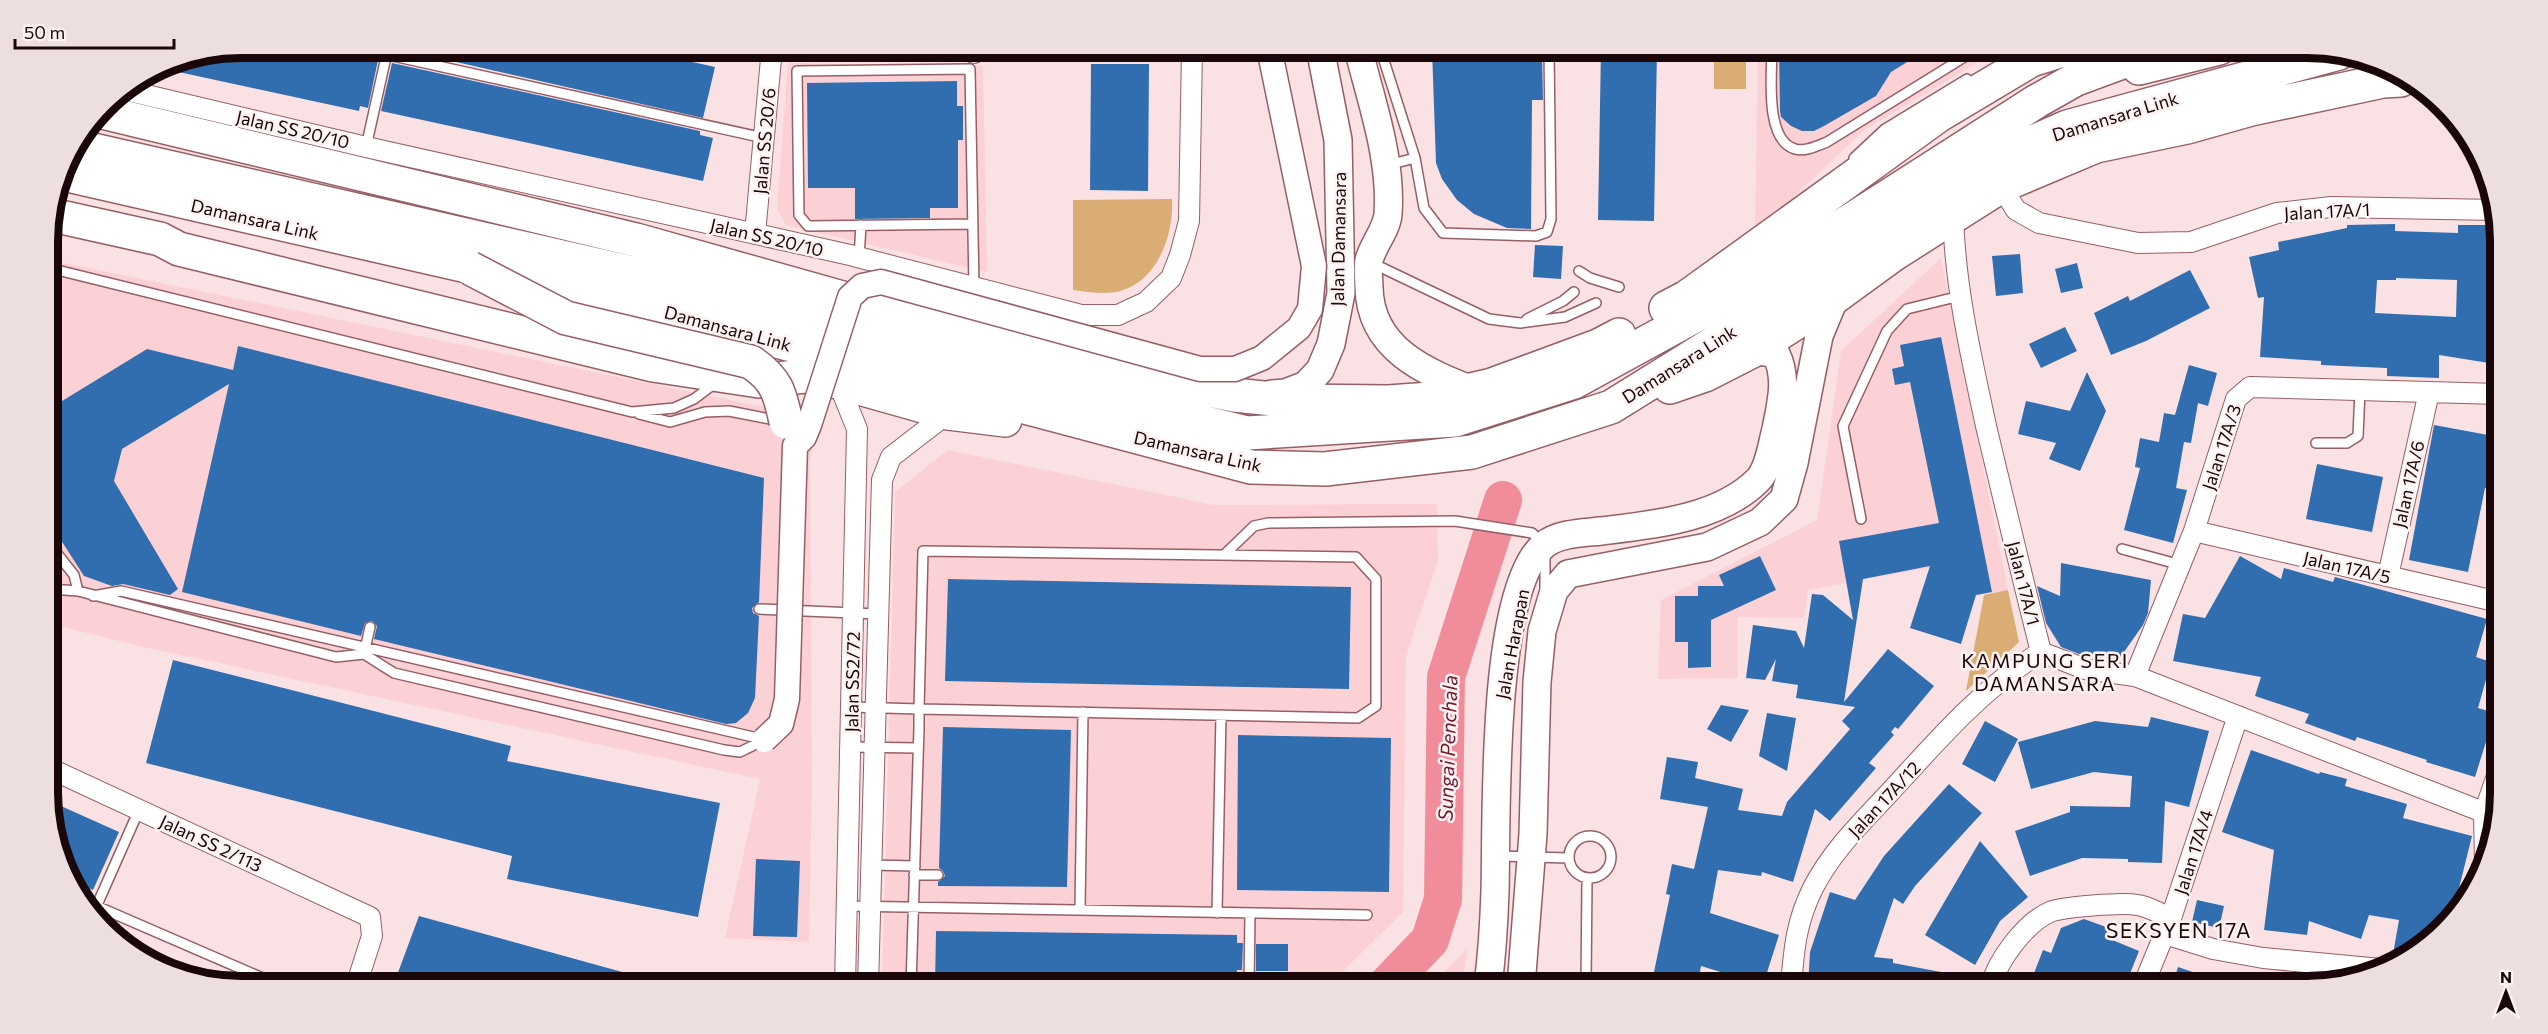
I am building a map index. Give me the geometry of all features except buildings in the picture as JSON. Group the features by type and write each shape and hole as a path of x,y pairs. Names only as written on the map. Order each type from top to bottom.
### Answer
{"highway":[{"path":"111,114 636,240 899,314 1116,370 1234,395 1294,401 1388,402 1431,399 1475,391 1598,346 1677,303 1938,115 2037,58"},
{"name":"Damansara Link","path":"84,148 664,295 1246,433 1455,420 1574,382 1732,296 2037,101 2076,79 2133,58"},
{"path":"2037,101 2134,69 2178,58"},
{"name":"Damansara Link","path":"71,176 470,268 664,295 1057,416 1251,467 1325,469 1472,452 1611,407 1726,335 1910,208 1995,159 2067,127 2316,59"},
{"path":"1611,407 1705,375 1754,350 1835,297 1894,254 2001,186 2096,146 2187,128 2251,109 2391,79"},
{"path":"61,217 160,239 179,249 642,362 723,377 759,381 805,376 838,382 948,413 1030,423 1057,416"},
{"path":"59,235 157,252 179,249"},
{"path":"470,268 566,318 751,362 766,373 780,392 790,434"}],"main road":[{"name":"Jalan Damansara","path":"1234,395 1285,393 1306,385 1320,370 1331,344 1341,293 1338,140 1322,58"},
{"name":"Jalan Damansara","path":"1361,58 1386,165 1388,216 1368,261 1369,299 1375,320 1385,337 1409,361 1433,375 1475,391"},
{"path":"1338,140 1351,171 1356,234 1360,249 1368,261"},
{"path":"1522,975 1531,856 1537,682 1542,631 1554,591 1568,574 1707,547 1760,522 1784,499 1794,463 1819,336 1835,297"},
{"path":"1544,545 1574,534 1660,524 1702,512 1736,496 1759,479 1771,451 1781,404 1783,369 1776,354 1754,350"},
{"name":"Jalan Harapan","path":"1489,975 1493,942 1496,753 1508,649 1523,583 1531,563 1544,545"}],"street":[{"path":"764,740 781,724 787,699 790,434 804,437 846,305 855,291 870,282 895,284 1200,369 1234,369 1262,358 1299,328 1310,309 1314,266 1271,58"},
{"name":"Jalan SS 20/6","path":"755,234 771,59"},
{"name":"Jalan SS 20/10","path":"136,92 859,258 1081,315 1118,315 1146,302 1171,278 1180,255 1189,221 1192,59"},
{"name":"Jalan 17A/1","path":"2001,186 2016,210 2038,223 2138,243 2191,242 2277,213 2331,207 2486,210"},
{"name":"Jalan 17A/1","path":"1953,215 1964,325 2041,652"},
{"path":"899,314 914,272"},
{"name":"Jalan SS2/72","path":"838,382 857,429 845,976"},
{"name":"Jalan 17A/3","path":"2135,676 2194,531 2236,399 2250,387 2490,394"},
{"name":"Jalan 17A/6","path":"2388,576 2429,392"},
{"name":"Jalan SS2/72","path":"868,976 882,480 891,458 948,413"},
{"name":"Jalan 17A/5","path":"2194,531 2490,600"},
{"path":"2041,652 2085,669 2135,676 2488,814"},
{"name":"Jalan 17A/12","path":"1792,975 1795,936 1812,889 1832,856 1951,726 2012,669 2041,652"},
{"name":"Jalan 17A/4","path":"2148,975 2168,926 2238,716"},
{"name":"Jalan SS 2/113","path":"58,772 370,917 372,936 359,976"},
{"path":"1994,975 1995,970 2024,931 2050,912 2136,904 2168,926 2213,949 2263,958 2361,967"}],"lane":[{"path":"1383,58 1415,158 1424,208 1443,233 1536,236 1547,232 1551,219 1549,58"},
{"path":"1772,58 1773,116 1785,144 1796,150 1810,149 1827,142 1963,58"},
{"path":"1994,64 2004,58"},
{"path":"366,147 386,59"},
{"path":"422,59 764,138"},
{"path":"972,224 808,226 799,215 797,71 970,69 974,286"},
{"path":"1845,168 1885,129 1973,76"},
{"path":"1899,98 1909,113"},
{"path":"1386,165 1415,158"},
{"path":"1815,203 1838,177"},
{"path":"859,258 861,225"},
{"path":"1368,261 1489,320 1520,323 1565,317 1596,303"},
{"path":"59,270 670,422 705,412 729,411 790,434"},
{"path":"1579,271 1590,278 1619,286"},
{"path":"1520,323 1563,301 1574,292"},
{"path":"1861,519 1843,426 1887,331 1907,309 1960,296"},
{"path":"632,412 674,408 694,399 723,377"},
{"path":"2316,443 2347,444 2358,436 2360,390"},
{"path":"1224,555 1254,526 1268,523 1455,520 1533,533 1544,545 1542,631"},
{"path":"2122,549 2181,565"},
{"path":"851,707 919,709 1358,718 1376,705 1376,579 1356,557 923,551 919,709 918,748 915,870 911,976"},
{"path":"58,555 74,575 78,591"},
{"path":"58,590 78,591 336,657 364,654 394,673 724,750 740,752 764,740"},
{"path":"93,596 121,591 764,740"},
{"path":"759,609 878,614"},
{"path":"364,654 370,627"},
{"path":"1080,910 1083,712"},
{"path":"1217,913 1221,715"},
{"path":"850,747 918,748"},
{"path":"95,902 139,810"},
{"path":"1591,836 1603,841 1610,852 1610,865 1601,875 1587,878 1574,871 1569,858 1573,844 1579,839 1591,836"},
{"path":"1495,856 1569,858"},
{"path":"870,865 938,875"},
{"path":"1586,975 1587,878"},
{"path":"846,906 1367,915"},
{"path":"104,913 257,976"},
{"path":"1249,976 1250,913"}],"shaded area":[{"path":"1714,58 1746,58 1746,89 1714,89"},
{"path":"1758,58 1985,58 1863,131 1755,234"},
{"path":"788,63 983,66 987,272 786,225 777,209"},
{"path":"1172,199 1170,227 1166,241 1154,267 1144,277 1133,286 1115,292 1097,293 1073,290 1073,200"},
{"path":"1941,258 2008,590 1953,601 1945,565 1808,590 1804,618 1738,617 1738,678 1658,679 1661,600 1817,520 1841,351"},
{"path":"59,262 823,419 810,458 812,782 809,942 725,938 760,779 139,646 58,626"},
{"path":"948,450 1214,505 1437,504 1438,561 1406,656 1403,912 1339,975 882,976 895,492"},
{"path":"2008,590 2019,642 1966,691 1984,595"},
{"path":"1468,948 1464,975 1441,975"}],"waterway":[{"name":"Sungai Penchala","path":"1396,975 1430,940 1443,899 1446,677 1503,500"}],"district":[{"name":"KAMPUNG SERI DAMANSARA","path":"2045,672"},
{"name":"SEKSYEN 17A","path":"2179,929"}]}
